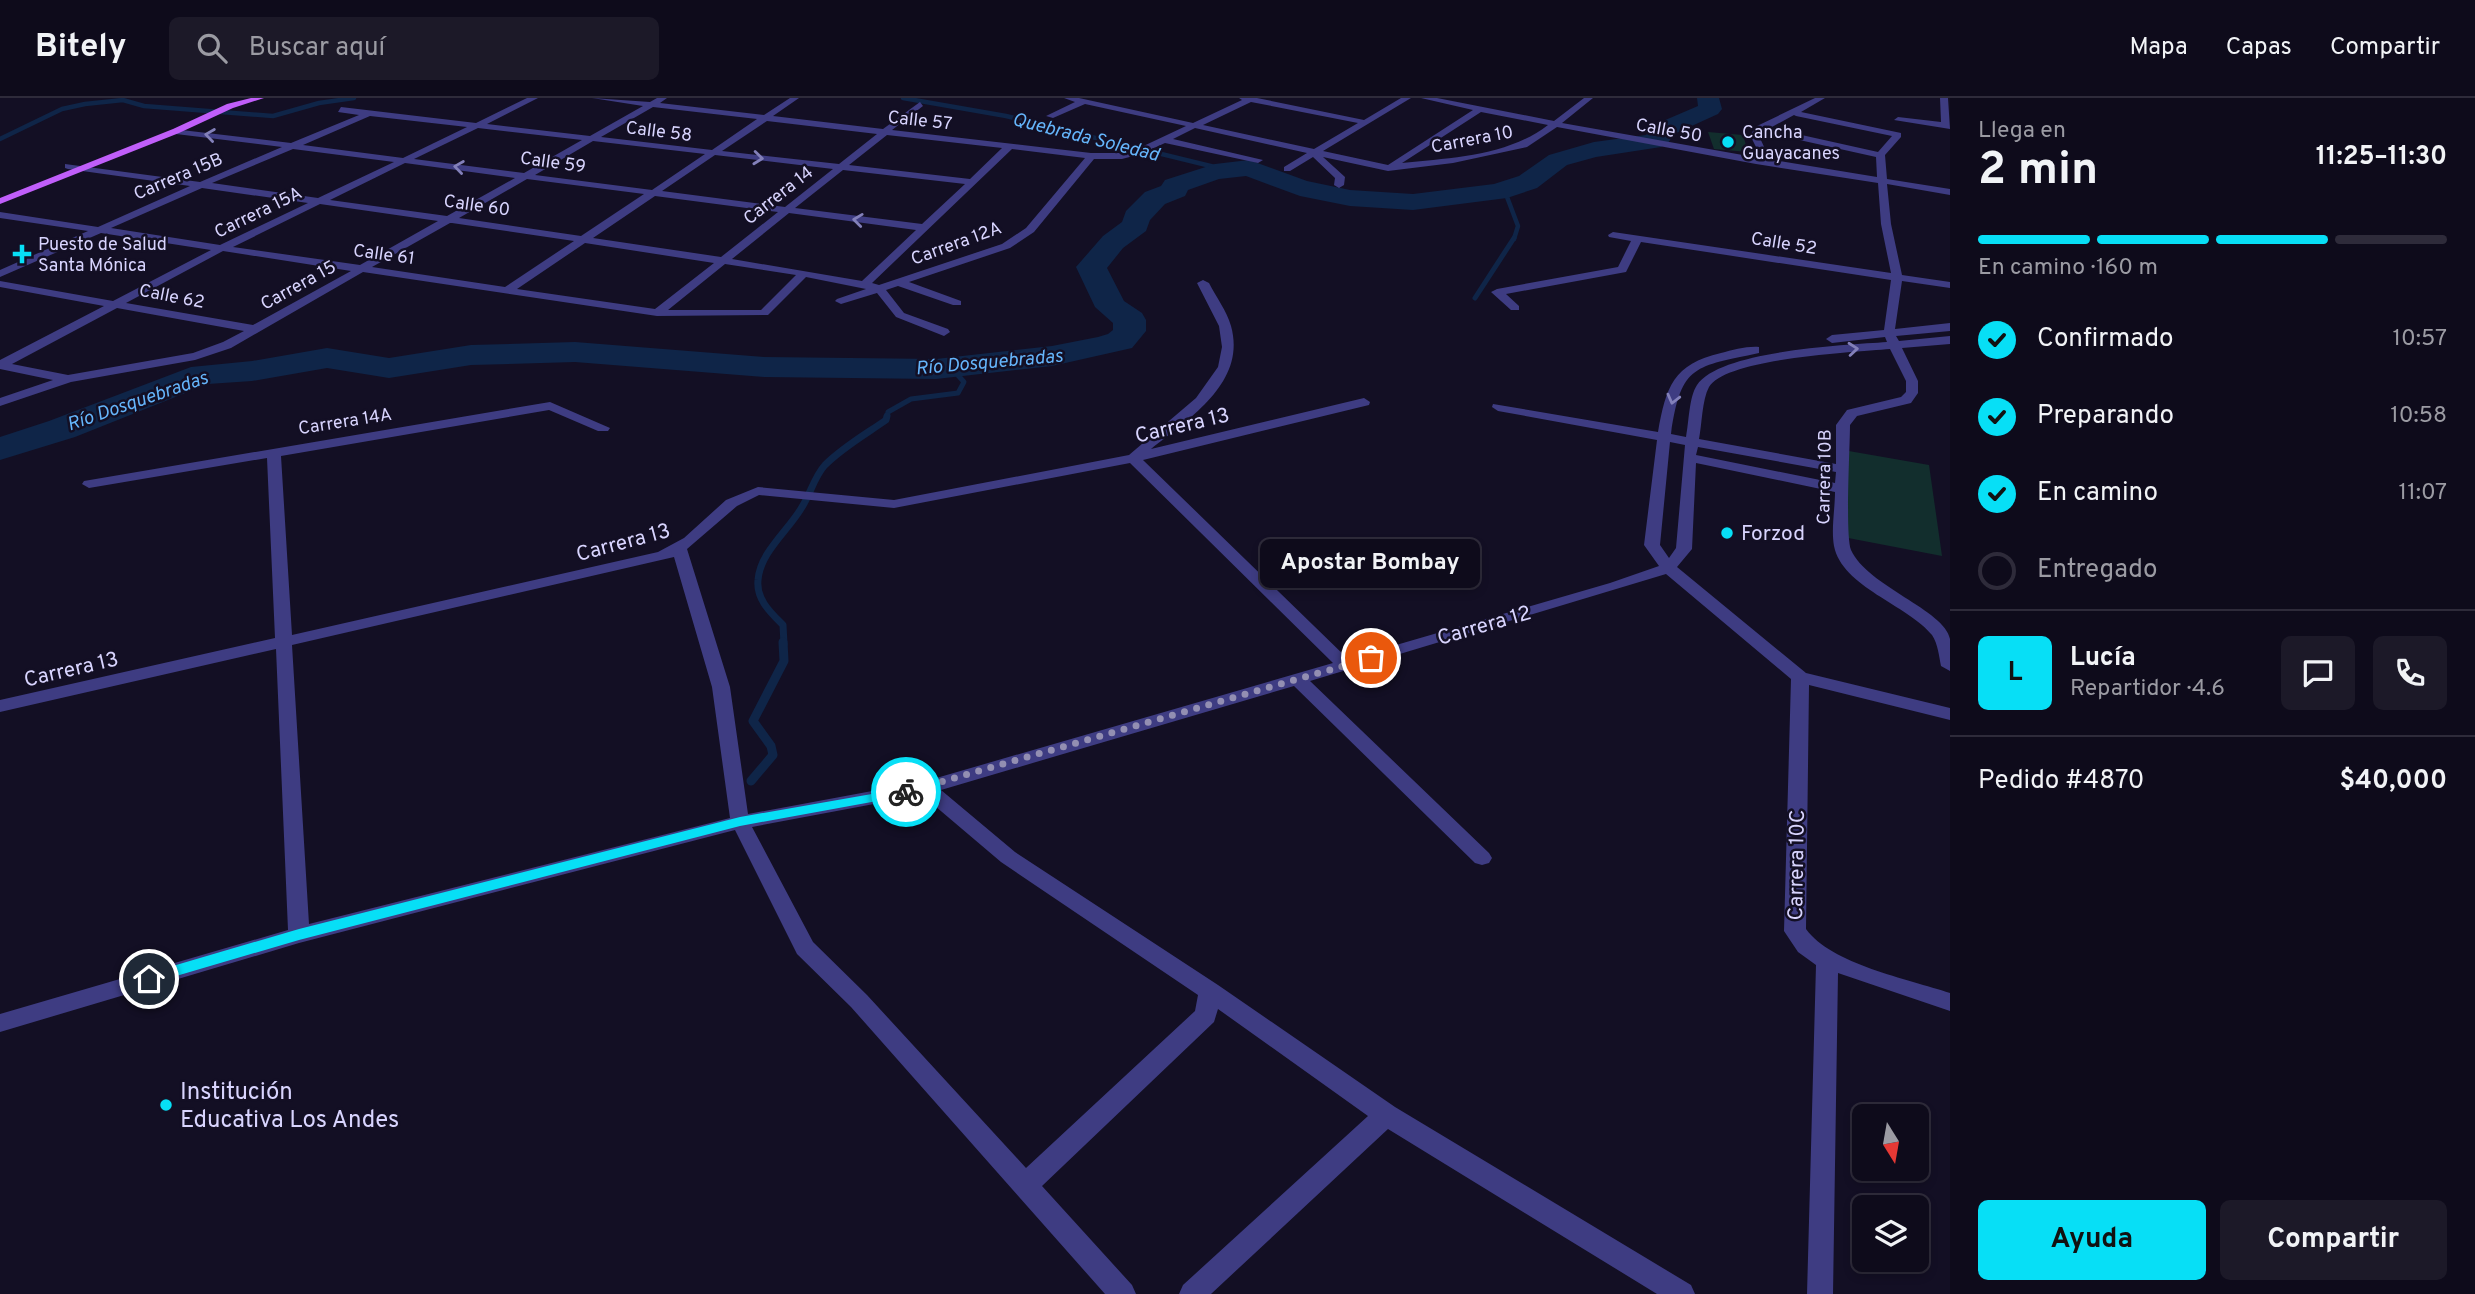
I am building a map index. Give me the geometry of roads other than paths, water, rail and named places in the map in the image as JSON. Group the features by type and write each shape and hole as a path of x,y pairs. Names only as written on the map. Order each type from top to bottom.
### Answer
{"main road":[{"path":"0,201 176,131 245,98"},
{"path":"0,193 164,130 189,117 260,98"}],"street":[{"name":"Carrera 15A","path":"0,365 222,248 534,98"},
{"name":"Calle 57","path":"596,98 1091,156 1138,152 1165,140"},
{"name":"Carrera 15","path":"0,402 68,379 195,356 227,345 452,220 663,98"},
{"path":"508,290 795,98"},
{"path":"1068,98 1088,100 1388,168 1480,109"},
{"path":"1165,140 1249,98 1364,122"},
{"path":"1287,169 1407,98"},
{"name":"Calle 50","path":"1425,98 1621,137 1950,192"},
{"name":"Carrera 10","path":"1388,168 1512,149 1537,138 1589,98"},
{"path":"1756,161 1762,152 1754,135 1760,128 1796,113 1821,98"},
{"path":"1898,120 1948,126 1944,98"},
{"path":"1050,116 1088,100"},
{"name":"Carrera 14","path":"657,313 920,104"},
{"path":"1492,111 1502,104"},
{"name":"Calle 58","path":"341,110 973,182"},
{"name":"Carrera 15B","path":"0,274 370,113"},
{"path":"1796,113 1898,135 1880,155 1881,182 1897,278 1892,339"},
{"path":"1760,128 1880,155"},
{"name":"Calle 59","path":"176,131 926,228"},
{"path":"1165,140 1258,160"},
{"path":"864,285 1010,146"},
{"path":"1314,153 1340,177 1339,184"},
{"name":"Carrera 12A","path":"841,301 1006,246 1030,230 1091,156"},
{"name":"Calle 60","path":"68,166 586,239 804,273 879,288"},
{"name":"Calle 61","path":"0,215 657,313 764,313 804,273"},
{"name":"Calle 52","path":"1613,235 1950,285"},
{"path":"1515,308 1497,292 1622,270 1637,239"},
{"path":"898,282 957,303"},
{"path":"1203,283 1228,339 1228,352 1219,380 1193,410 1133,458 1345,666"},
{"name":"Calle 62","path":"0,284 254,329"},
{"path":"879,288 900,315 944,332"},
{"path":"1668,568 1684,549 1689,458 1703,387 1711,377 1737,365 1950,327"},
{"path":"1950,341 1892,339 1797,342 1719,356 1694,366 1678,379 1664,436 1652,545 1668,568 1800,677 1950,714"},
{"name":"Carrera 10B","path":"1892,339 1912,381 1912,393 1906,400 1852,413 1846,418 1843,425 1842,547 1849,563 1941,636 1950,666"},
{"path":"1719,356 1737,365"},
{"path":"0,365 68,379"},
{"name":"Carrera 13","path":"0,706 680,550 735,499 758,491 894,504 1133,458 1364,402"},
{"name":"Carrera 14A","path":"89,484 550,406 603,428"},
{"path":"1498,407 1842,470"},
{"path":"274,452 286,642 299,934"},
{"path":"1689,458 1842,489"},
{"path":"680,550 721,687 740,822 805,948 859,1001 1027,1184 1123,1294"},
{"name":"Carrera 12","path":"0,1023 299,934 740,822 926,788 1585,596 1668,568"},
{"name":"Carrera 10C","path":"1800,677 1795,931 1806,946 1827,961"},
{"path":"1297,680 1482,858"},
{"path":"926,788 1008,857 1210,991 1386,1115 1682,1294"},
{"path":"1820,1294 1827,961 1950,1002"},
{"path":"1027,1184 1206,1015 1210,991"},
{"path":"1192,1294 1386,1115"}],"waterway":[{"name":"Quebrada Soledad","path":"0,139 62,109 85,104 123,100 144,106 273,116 319,103 354,98"},
{"name":"Quebrada Soledad","path":"903,98 1006,116 1227,170"},
{"name":"Río Dosquebradas","path":"0,449 62,429 203,374 252,371 327,358 389,368 471,355 575,352 764,367 936,369 1052,356 1103,346 1120,341 1129,331 1130,320 1111,307 1091,267 1113,242 1136,225 1136,217 1155,198 1175,190 1174,186 1215,172 1249,168 1300,188 1350,198 1413,202 1497,192 1528,182 1558,160 1594,150 1652,142 1659,138 1659,133 1665,129 1710,109 1708,98"},
{"path":"1504,189 1518,226 1514,239"},
{"path":"1475,298 1514,238"},
{"path":"887,418 888,412 911,399 958,393 964,382 956,373 958,367"},
{"path":"784,644 783,625 765,605 759,593 758,580 764,560 802,507 825,465 886,420 887,416"},
{"path":"751,781 773,755 771,746 753,721 784,661 783,642"}],"place":[{"name":"Cancha Guayacanes","path":"1728,142"},
{"name":"Puesto de Salud Santa Mónica","path":"22,254"},
{"name":"Forzod","path":"1727,533"},
{"name":"Apostar Bombay","path":"1371,658"},
{"name":"Institución Educativa Los Andes","path":"166,1105"}]}
